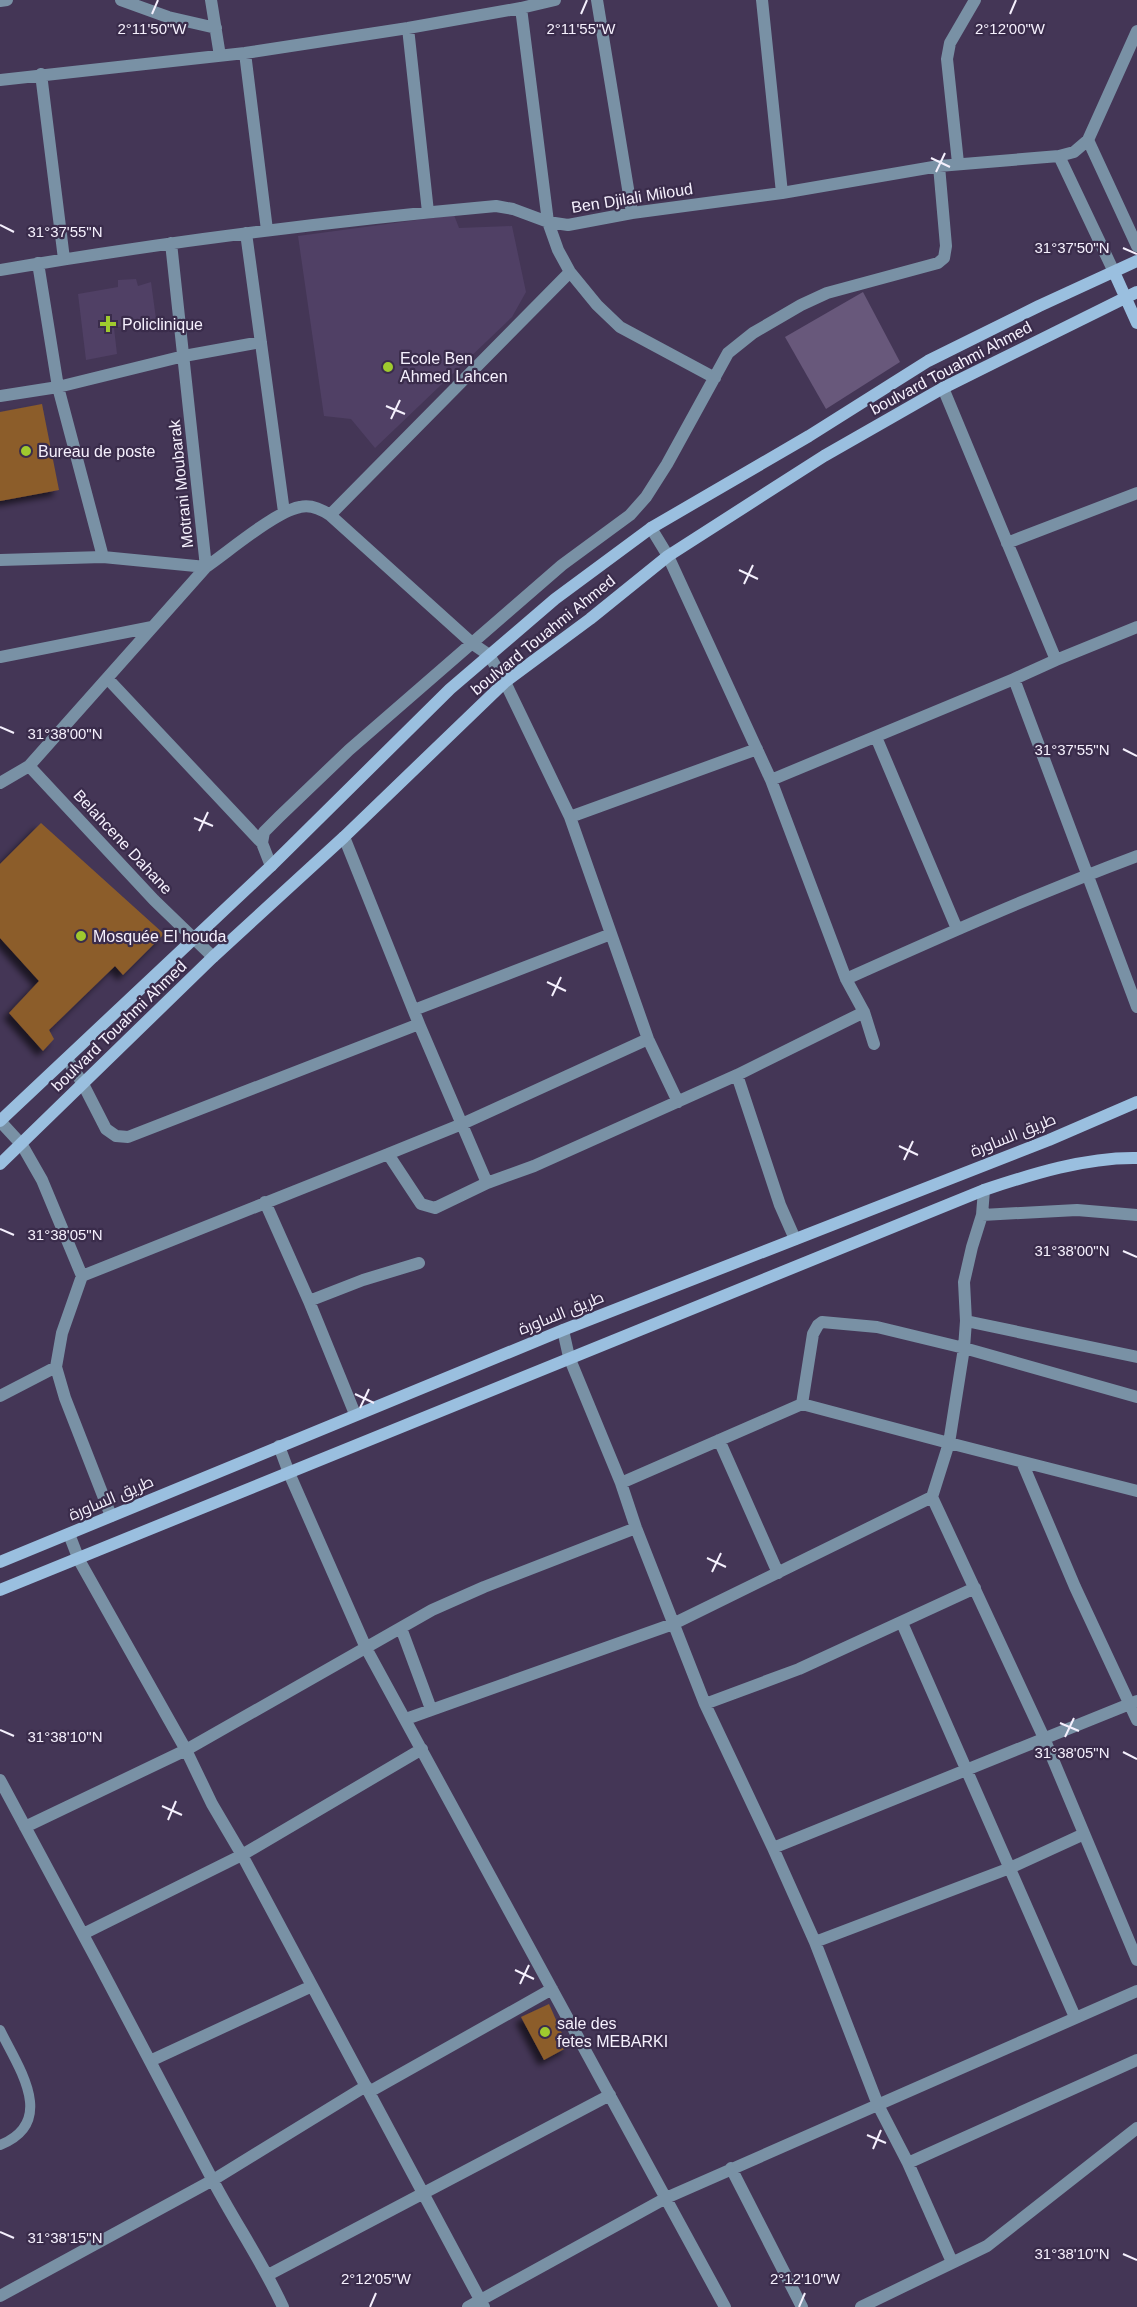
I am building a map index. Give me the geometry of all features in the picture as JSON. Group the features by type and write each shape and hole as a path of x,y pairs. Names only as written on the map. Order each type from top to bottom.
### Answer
{"main road":[{"name":"boulvard Touahmi Ahmed","path":"0,1121 272,866 450,689 555,599 651,528 809,436 928,361 1137,261"},
{"path":"1114,272 1137,323"},
{"name":"boulvard Touahmi Ahmed","path":"0,1164 213,957 344,837 505,682 590,620 668,556 824,456 942,388 1137,292"},
{"name":"طريق الساورة","path":"0,1562 355,1414 1049,1140 1137,1102"},
{"path":"0,1590 79,1560 570,1357 984,1190 1037,1172 1121,1158 1137,1158"}],"street":[{"path":"0,1 6,0"},
{"path":"121,0 168,17 216,28"},
{"path":"211,0 220,56"},
{"path":"0,80 245,53 408,28 555,0"},
{"path":"597,0 632,213"},
{"path":"762,0 782,193"},
{"path":"958,163 947,59 950,43 975,0"},
{"path":"521,8 548,222 558,250 570,272 620,327 715,378"},
{"path":"408,28 428,212"},
{"path":"1137,31 1088,140 1137,246"},
{"path":"245,53 267,230"},
{"path":"41,74 64,259"},
{"name":"Ben Djilali Miloud","path":"0,270 267,230 496,206 513,209 548,222 568,225 632,213 782,193 958,163 1059,156 1074,152 1088,140"},
{"path":"1059,156 1114,272"},
{"path":"262,843 264,832 349,750 562,565 630,515 667,464 728,353 753,333 801,305 828,293 938,263 944,258 946,246 939,166"},
{"path":"246,233 284,512"},
{"name":"Motrani Moubarak","path":"0,783 29,766 206,567 171,243"},
{"path":"38,263 58,387 103,558"},
{"path":"330,515 570,272"},
{"path":"0,396 58,387 184,356 261,342"},
{"path":"942,388 1056,660"},
{"path":"1008,543 1137,493"},
{"path":"0,560 103,558 206,567 284,512 301,506 311,506 330,515 473,644 489,655 505,682 570,817 648,1039 678,1101"},
{"path":"651,528 668,556 771,780 846,979 864,1012 874,1044"},
{"path":"0,657 152,627"},
{"path":"771,780 1137,627"},
{"path":"107,678 262,843 272,866"},
{"path":"1014,679 1137,1007"},
{"path":"876,737 957,929"},
{"path":"570,817 757,749"},
{"name":"Belahcene Dahane","path":"29,766 154,900 213,957"},
{"path":"344,837 419,1024 487,1182"},
{"path":"846,979 957,929 1137,856"},
{"path":"414,1010 610,934"},
{"path":"388,1154 417,1200 426,1207 435,1208 487,1182 534,1166 736,1075 864,1012"},
{"path":"67,1059 83,1084 106,1129 116,1136 128,1137 419,1024"},
{"path":"82,1276 462,1124 648,1039"},
{"path":"736,1075 780,1205 795,1239"},
{"path":"0,1121 22,1145 42,1180 82,1276 62,1333 56,1367 69,1408 111,1516"},
{"path":"984,1190 982,1215 964,1282 966,1321 964,1348 949,1443 932,1497 1044,1738 1137,1960"},
{"path":"265,1202 309,1301 355,1414"},
{"path":"982,1215 1077,1210 1137,1215"},
{"path":"309,1301 363,1280 419,1263"},
{"path":"966,1321 1137,1358"},
{"path":"802,1404 813,1334 818,1324 822,1322 877,1327 964,1348 1137,1396"},
{"path":"563,1330 570,1357 621,1483 636,1528 705,1704 773,1848 814,1942 878,2105 908,2163 952,2262"},
{"path":"0,1396 56,1367"},
{"path":"621,1483 802,1404 1137,1491"},
{"path":"719,1440 778,1573"},
{"path":"279,1446 366,1648 666,2198 719,2305"},
{"path":"1022,1462 1076,1587 1133,1703 1137,1720"},
{"path":"406,1719 673,1624 932,1497"},
{"path":"25,1827 186,1750 432,1610 484,1587 636,1528"},
{"path":"69,1534 79,1560 186,1750 212,1804 242,1855 483,2304"},
{"path":"705,1704 799,1669 975,1588"},
{"path":"902,1623 1075,2017"},
{"path":"401,1628 431,1709"},
{"path":"773,1848 1133,1703"},
{"path":"83,1934 242,1855 422,1749"},
{"path":"0,1780 213,2180 268,2275 283,2307"},
{"path":"814,1942 1010,1868 1084,1834"},
{"path":"150,2061 312,1986"},
{"path":"0,2296 213,2180 368,2089 552,1989"},
{"path":"468,2307 483,2304 666,2198 1137,1991"},
{"path":"908,2163 1137,2060"},
{"path":"268,2275 610,2095"},
{"path":"861,2307 987,2246 1137,2128"},
{"path":"731,2168 802,2307"}],"lane":[{"path":"0,2030 27,2084 31,2097 31,2110 27,2124 19,2135 0,2145"}],"shaded area":[{"name":"Ecole Ben Ahmed Lahcen","path":"454,215 459,228 512,226 526,292 512,317 375,448 351,419 324,416 298,236"},
{"name":"Policlinique","path":"136,279 138,286 151,282 156,319 114,328 117,354 86,360 78,294 118,287 118,280"},
{"path":"863,292 900,362 826,409 785,337"}],"building":[{"name":"Bureau de poste","path":"42,404 59,490 0,501 0,412"},
{"name":"Mosquée El houda","path":"41,823 164,934 123,975 115,966 49,1030 54,1039 43,1051 9,1013 39,981 0,938 0,864"},
{"name":"sale des fetes MEBARKI","path":"549,2004 568,2047 544,2060 521,2017"}],"place":[{"name":"Policlinique","path":"108,324"},
{"name":"Ecole Ben Ahmed Lahcen","path":"388,367"},
{"name":"Bureau de poste","path":"26,451"},
{"name":"Mosquée El houda","path":"81,936"},
{"name":"sale des fetes MEBARKI","path":"545,2032"}]}
